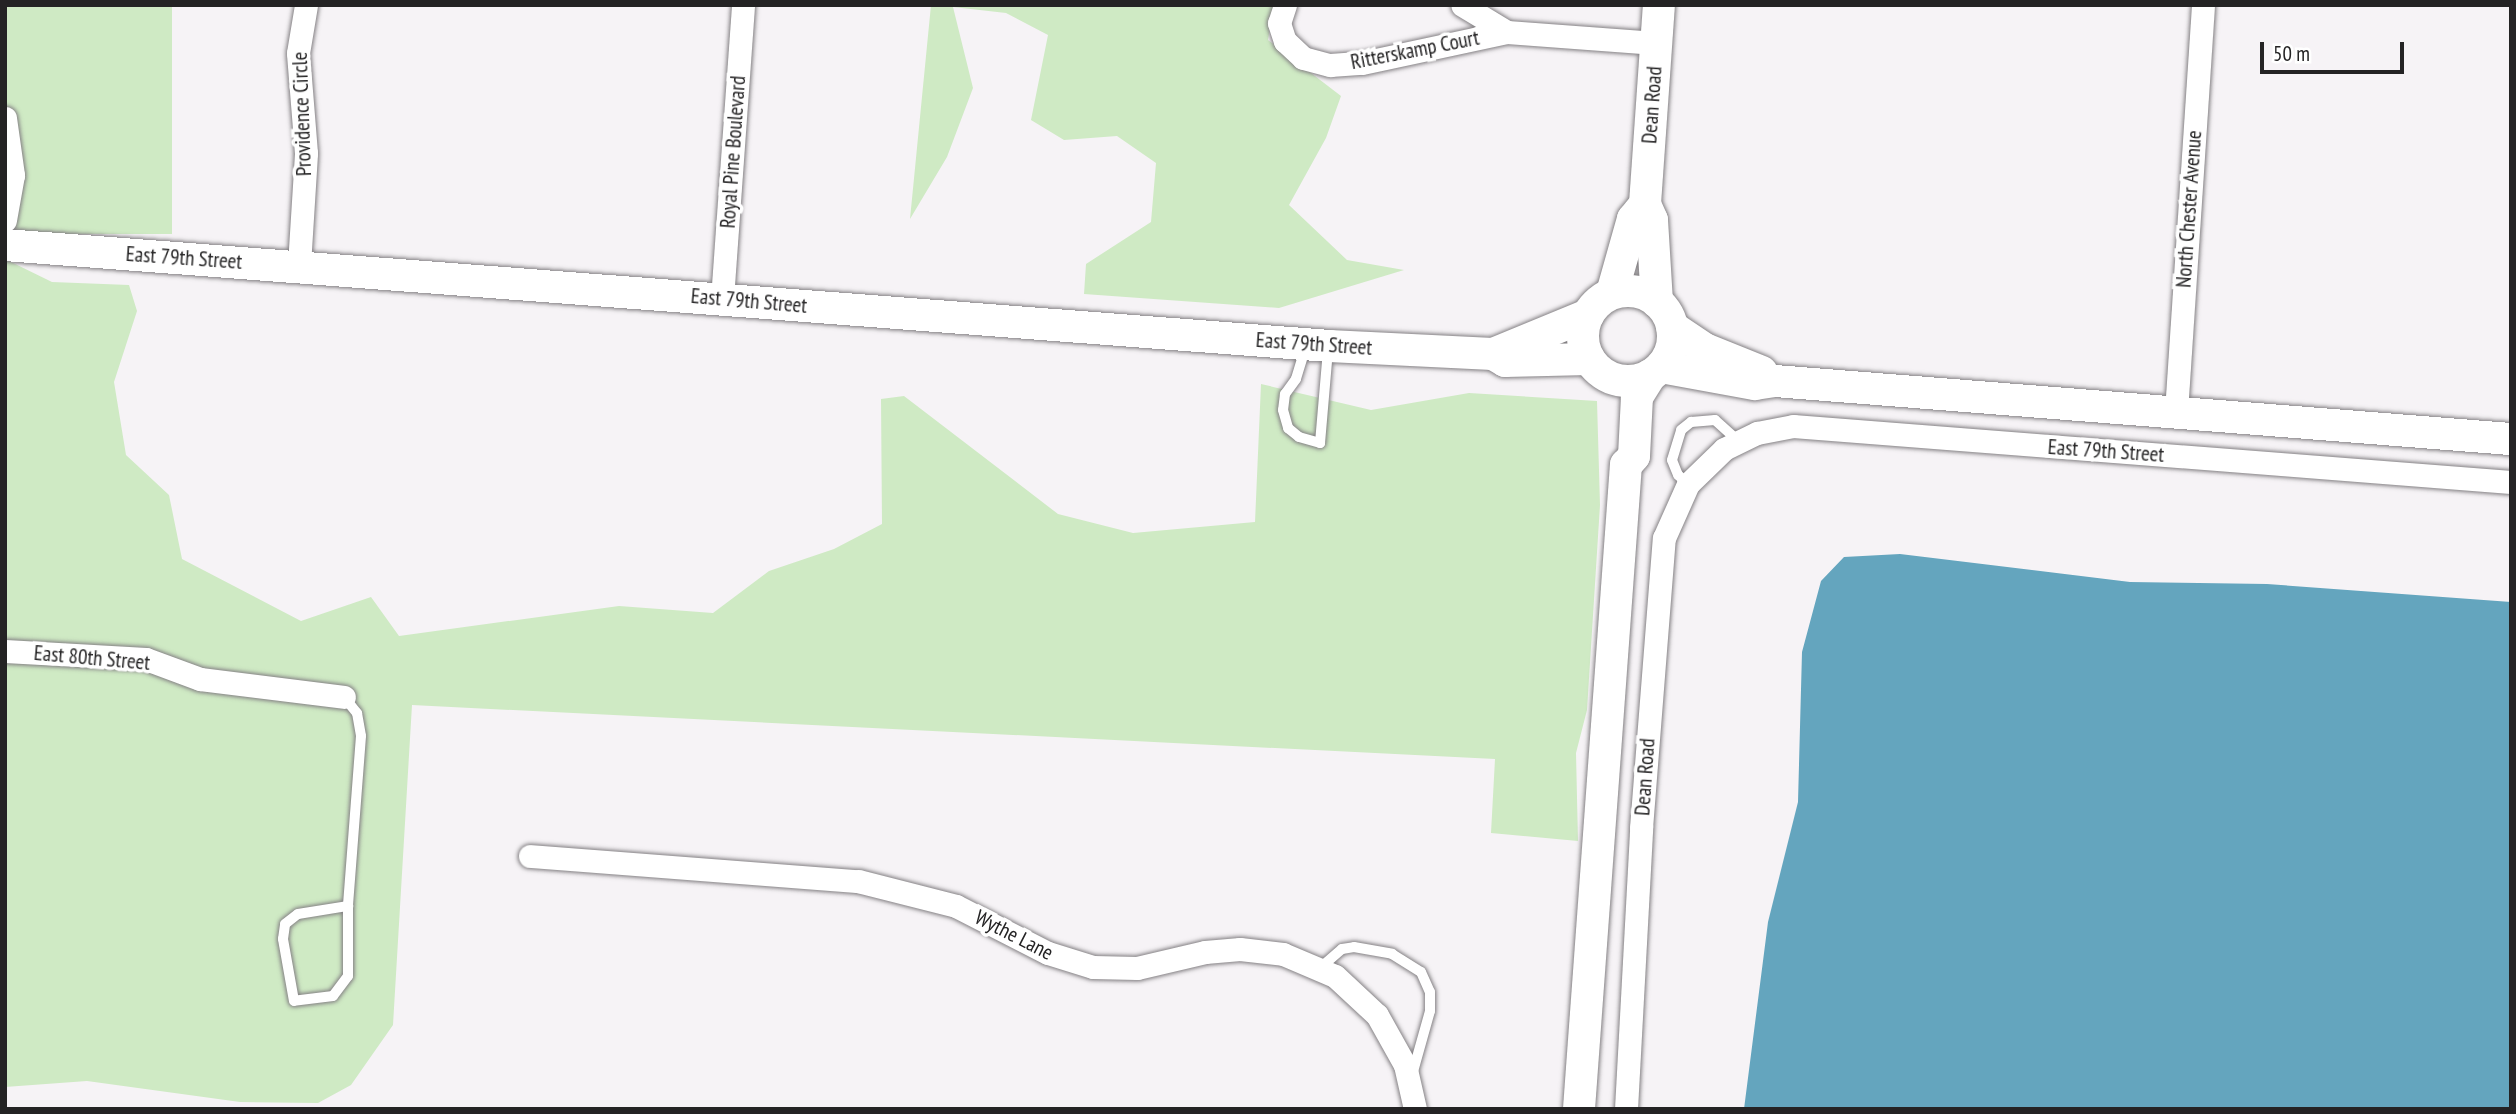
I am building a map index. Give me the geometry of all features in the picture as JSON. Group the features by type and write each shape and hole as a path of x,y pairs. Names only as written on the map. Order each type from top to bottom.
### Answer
{"street":[{"name":"Providence Circle","path":"299,265 306,153 298,52 306,5"},
{"name":"Royal Pine Boulevard","path":"722,299 743,5"},
{"name":"Ritterskamp Court","path":"1285,5 1279,23 1285,41 1315,64 1362,63 1507,32 1656,43"},
{"name":"Ritterskamp Court","path":"1462,5 1507,32"},
{"name":"Dean Road","path":"1659,5 1645,204 1652,220 1665,314"},
{"name":"North Chester Avenue","path":"2176,412 2203,5"},
{"path":"5,118 13,158 5,220"},
{"name":"Dean Road","path":"1612,293 1633,219 1645,204"},
{"name":"East 79th Street","path":"5,245 299,265 1318,345 1493,354 1588,315"},
{"path":"1640,292 1665,314 1671,350 1656,371 1621,380 1596,366 1583,342 1588,315 1612,293 1640,292"},
{"name":"East 79th Street","path":"1665,314 1695,344 1755,367 1775,381"},
{"name":"East 79th Street","path":"1493,354 1505,361 1596,366"},
{"name":"Dean Road","path":"1596,366 1612,405 1616,456 1626,465"},
{"name":"East 79th Street","path":"1656,371 1755,384 1775,381 2511,439"},
{"name":"Dean Road","path":"1579,1109 1626,465 1634,456 1637,397 1656,371"},
{"name":"East 79th Street","path":"1710,460 1738,441 1793,426 2511,482"},
{"name":"Dean Road","path":"1626,1109 1641,828 1663,546 1672,515 1688,484 1710,460"},
{"name":"East 80th Street","path":"5,651 146,659 200,679 344,697"},
{"name":"Wythe Lane","path":"530,856 882,885 956,906 1048,953 1093,967 1137,968 1205,952 1240,949 1283,954 1320,968 1353,989 1377,1014 1398,1048 1410,1081 1415,1109"}],"lane":[{"path":"1318,345 1323,367 1320,443 1299,437 1288,428 1283,410 1285,394 1318,345"},
{"path":"1688,484 1672,460 1681,430 1691,422 1715,420 1738,441"},
{"path":"344,697 357,713 361,736 348,906 348,976 344,986 333,996 294,1001 285,952 285,924 298,914 348,906"},
{"path":"1320,968 1342,949 1354,947 1392,954 1421,972 1430,992 1430,1011 1410,1081"}],"green space":[{"path":"5,5 172,5 172,234 5,234"},
{"path":"931,5 1274,5 1268,40 1341,96 1326,138 1289,205 1347,260 1404,270 1279,308 1084,294 1086,264 1151,222 1156,163 1117,136 1064,140 1031,120 1048,35 1006,13 953,7 973,88 947,157 910,219"},
{"path":"5,259 52,282 129,285 137,311 114,382 126,455 169,495 182,559 301,621 371,597 399,636 619,606 713,613 769,571 834,549 882,524 881,399 904,396 1058,514 1133,533 1255,522 1261,384 1371,410 1469,393 1597,401 1600,505 1587,710 1576,753 1578,841 1491,833 1495,759 412,705 393,1025 351,1085 318,1103 240,1102 87,1081 5,1087"}],"water":[{"path":"1900,554 2130,582 2267,584 2511,602 2511,1109 1744,1109 1768,922 1798,802 1802,652 1821,581 1844,557"}]}
